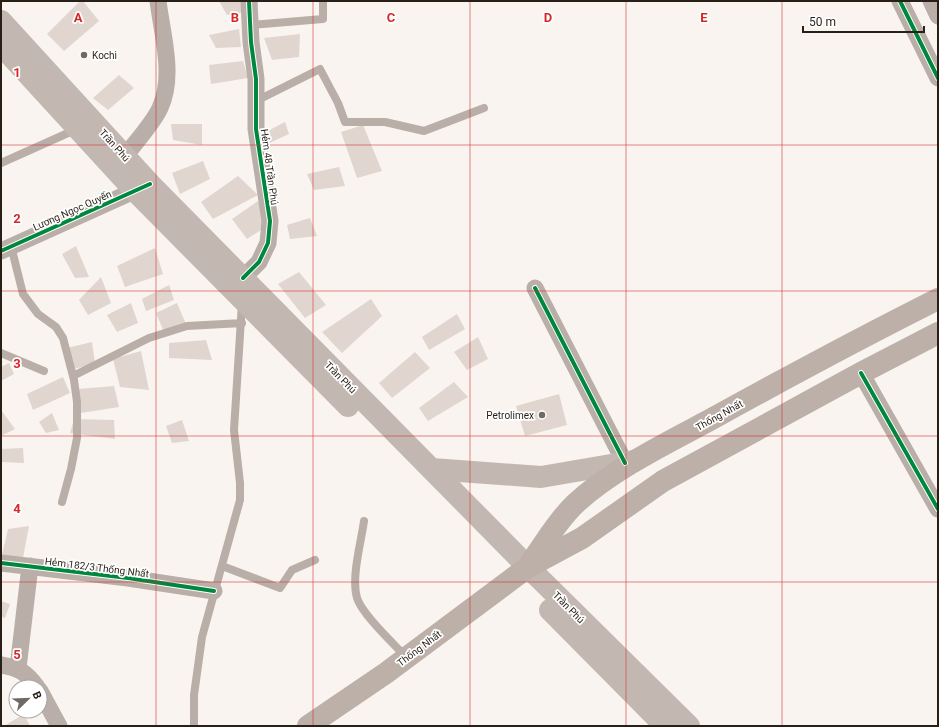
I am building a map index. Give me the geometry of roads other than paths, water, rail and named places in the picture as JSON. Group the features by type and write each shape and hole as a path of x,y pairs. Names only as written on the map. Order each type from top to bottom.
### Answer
{"main road":[{"name":"Trần Phú","path":"1,21 86,125 242,299 522,571 689,726"},
{"name":"Trần Phú","path":"1,46 86,125 125,156 142,187 243,278 432,469 522,571 666,726"},
{"name":"Thống Nhất","path":"522,571 565,514 575,504 589,492 637,459 848,344 938,299"},
{"name":"Thống Nhất","path":"308,726 406,657 522,571 582,538 663,481 861,373 938,333"},
{"path":"848,344 861,373"},
{"path":"432,469 541,477 637,459 663,481"}],"street":[{"path":"125,156 160,110 166,92 166,67 158,1"},
{"name":"Hẻm 48 Trần Phú","path":"243,278 259,262 268,243 270,221 256,129 256,79 249,1"},
{"path":"900,1 938,78"},
{"path":"931,1 938,16"},
{"name":"Lương Ngọc Quyến","path":"6,249 142,187"},
{"path":"535,288 637,459"},
{"path":"861,373 938,509"},
{"name":"Hẻm 182/3 Thống Nhất","path":"1,563 128,578 214,591"},
{"path":"18,668 30,566"},
{"path":"1,665 18,668 30,679"},
{"path":"48,706 59,726"}],"lane":[{"path":"250,25 323,18 323,1"},
{"path":"256,101 320,69 346,122 385,122 424,131 484,108"},
{"path":"1,163 86,125"},
{"path":"6,249 23,294 38,314 56,327 63,338 73,376 77,402 76,438 71,469 62,502"},
{"path":"194,726 194,695 202,637 240,500 234,430 242,323 243,278"},
{"path":"73,376 149,338 187,326 242,323"},
{"path":"1,354 44,371"},
{"path":"364,521 355,583 357,596 365,612 406,657"},
{"path":"222,566 280,588 292,570 315,560"}],"place":[{"name":"Kochi","path":"84,55"},
{"name":"Petrolimex","path":"542,415"}]}
